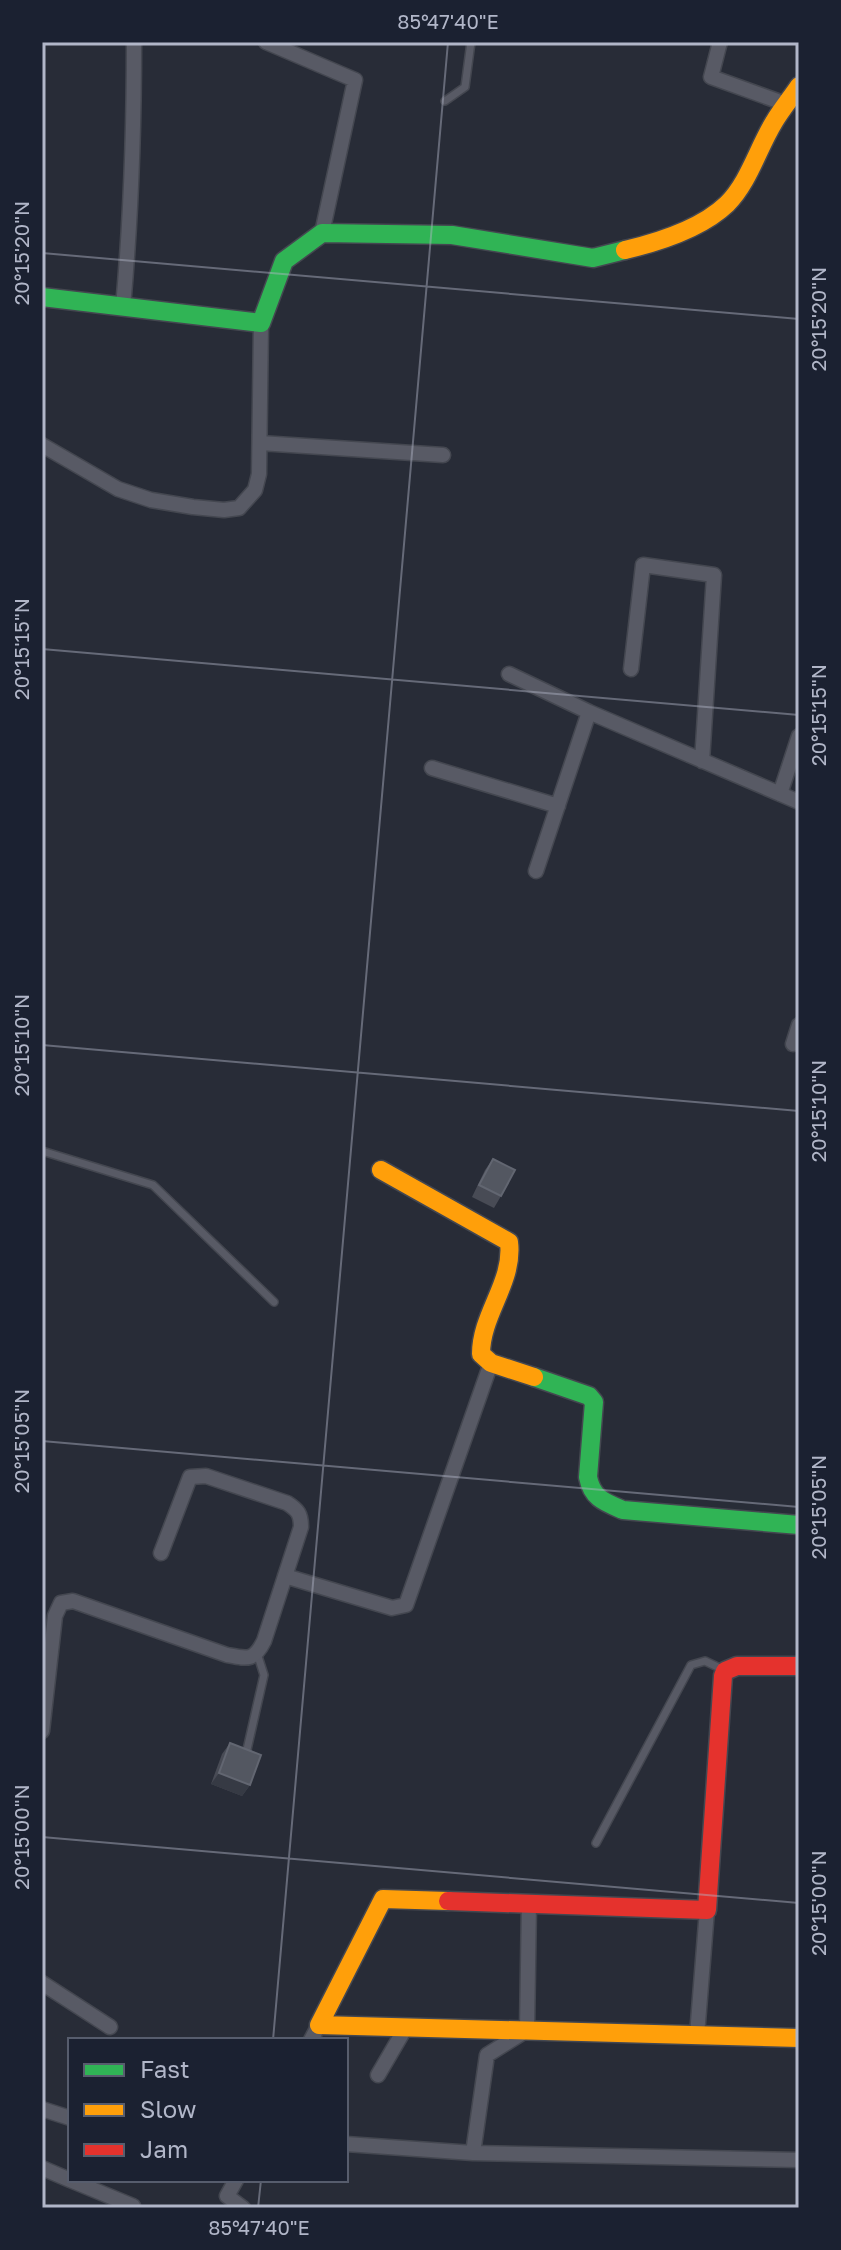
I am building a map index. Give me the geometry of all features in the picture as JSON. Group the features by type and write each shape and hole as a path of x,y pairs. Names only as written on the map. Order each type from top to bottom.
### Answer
{"street":[{"path":"123,307 131,218 134,42"},
{"path":"266,42 355,80 322,233"},
{"path":"720,42 711,77 786,104"},
{"path":"42,445 118,489 151,500 224,510 239,508 255,490 259,474 261,323 284,261 322,233 452,235 593,258 646,245 696,225 728,203 752,166 773,123 799,86"},
{"path":"42,297 261,323"},
{"path":"260,443 443,455"},
{"path":"631,669 643,565 714,575 702,761"},
{"path":"509,674 589,712 799,802"},
{"path":"536,871 589,712"},
{"path":"780,794 799,736"},
{"path":"432,768 558,806"},
{"path":"793,1044 799,1025"},
{"path":"381,1170 509,1242 511,1258 482,1333 481,1354 491,1363 589,1396 594,1402 587,1481 592,1493 623,1510 799,1525"},
{"path":"285,1576 392,1608 406,1605 491,1363"},
{"path":"42,1731 55,1616 61,1603 73,1601 227,1655 250,1658 257,1653 301,1527 298,1510 287,1503 206,1476 190,1477 161,1553"},
{"path":"697,2035 725,1671 737,1666 799,1666"},
{"path":"315,2032 383,1899 707,1910"},
{"path":"527,2030 529,1903"},
{"path":"42,1983 110,2027"},
{"path":"315,2032 406,2027 799,2038"},
{"path":"378,2075 406,2027"},
{"path":"473,2153 487,2055 527,2030"},
{"path":"42,2109 68,2117"},
{"path":"348,2144 473,2153 799,2160"},
{"path":"42,2168 68,2179"},
{"path":"75,2182 132,2208"},
{"path":"235,2182 227,2196 243,2208"}],"lane":[{"path":"445,101 465,87 471,42"},
{"path":"42,1151 153,1185 274,1302"},
{"path":"246,1754 264,1675 257,1653"},
{"path":"596,1843 691,1665 705,1661 725,1671"}],"building":[{"path":"493,1159 515,1170 501,1196 479,1185"},
{"path":"230,1743 261,1755 250,1785 219,1773"}],"traffic: fast":[{"path":"42,297 261,323 284,261 322,233 452,235 593,258 625,250"},
{"path":"534,1377 589,1396 594,1402 588,1477 592,1490 605,1502 623,1510 799,1525"}],"traffic: slow":[{"path":"625,250 665,239 692,227 727,204 741,186 774,122 799,86"},
{"path":"381,1170 509,1242 507,1271 486,1325 481,1354 491,1363 534,1377"},
{"path":"448,1901 383,1899 319,2025 799,2038"}],"traffic: jam":[{"path":"448,1901 707,1910 723,1676 725,1671 737,1666 799,1666"}]}
